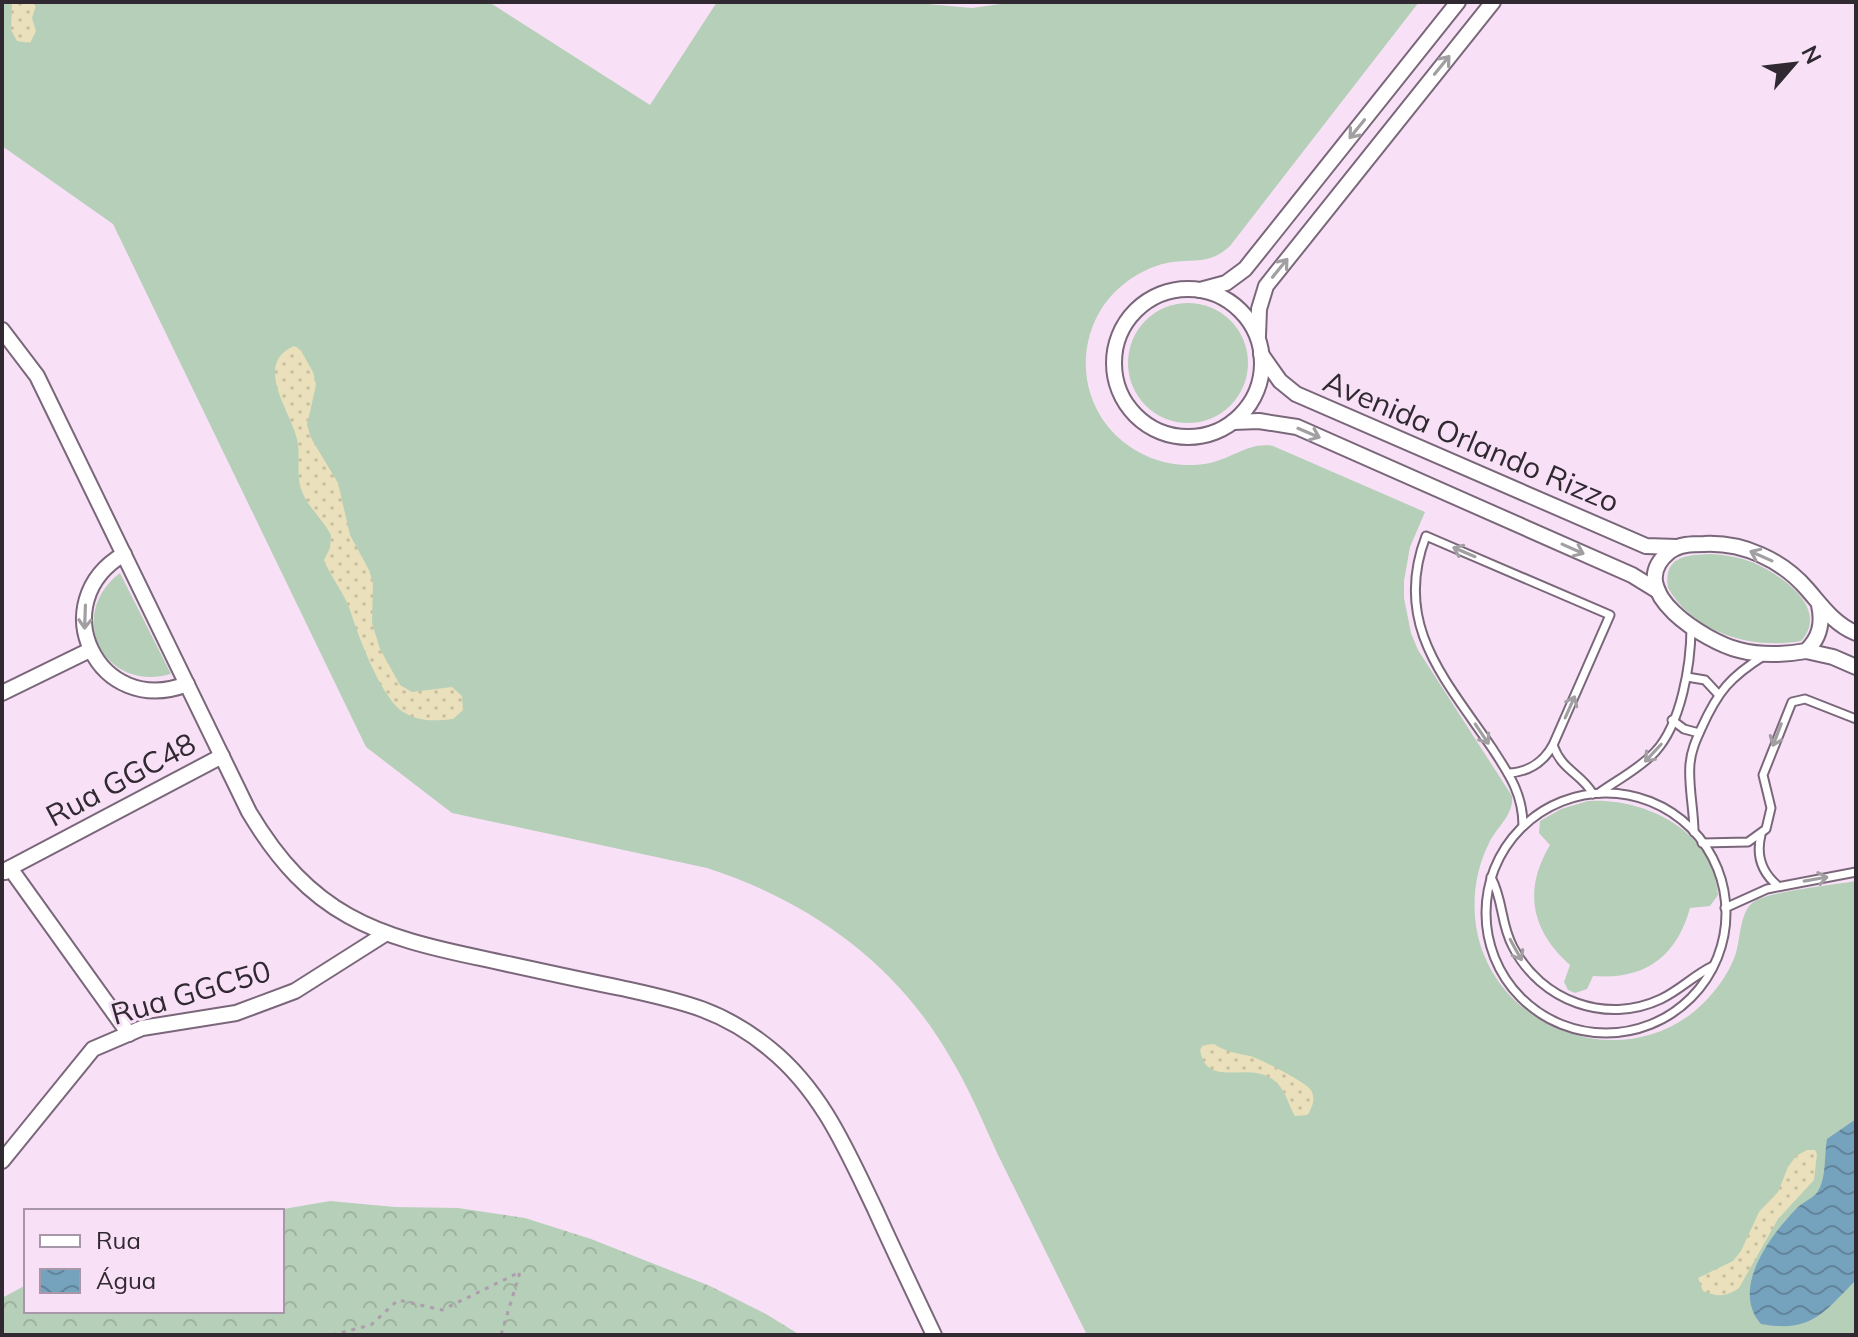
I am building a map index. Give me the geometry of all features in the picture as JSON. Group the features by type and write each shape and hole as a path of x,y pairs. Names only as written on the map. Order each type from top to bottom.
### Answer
{"street":[{"path":"1458,2 1245,269 1226,283 1160,295 1137,310 1127,321 1116,348 1116,376 1120,390 1135,415 1158,431 1197,437 1233,422 1250,404 1262,367 1259,309 1266,286 1493,2"},
{"path":"1200,290 1236,307 1253,328 1260,347"},
{"path":"2,330 37,376 222,756 261,832 289,868 333,906 385,934 430,948 690,1003 752,1035 805,1083 834,1125 934,1335"},
{"name":"Avenida Orlando Rizzo","path":"1260,347 1280,381 1296,394 1646,546 1677,547"},
{"name":"Avenida Orlando Rizzo","path":"1233,422 1259,421 1297,427 1632,575 1658,591"},
{"path":"1856,633 1845,628 1819,605 1799,580 1760,554 1744,548 1711,543 1677,547 1666,555 1658,568 1658,591 1672,611 1691,627 1727,647 1766,654 1806,651 1833,657 1856,667"},
{"path":"124,554 104,569 90,589 84,626 90,650 105,671 126,685 150,692 176,689 187,684"},
{"path":"1806,651 1819,633 1819,605"},
{"path":"2,693 90,650"},
{"name":"Rua GGC48","path":"5,872 222,756"},
{"path":"5,872 129,1034"},
{"name":"Rua GGC50","path":"2,1161 93,1049 142,1028 236,1013 295,991 385,934"}],"lane":[{"path":"1508,773 1531,768 1544,759 1610,615 1426,536 1414,585 1414,603 1422,639 1519,791 1523,826"},
{"path":"1553,745 1563,765 1596,793 1645,800 1675,816 1694,832 1716,868 1725,908 1724,933 1714,965 1706,980 1684,1004 1671,1015 1640,1029 1606,1034 1589,1032 1556,1023 1522,998 1497,963 1487,930 1487,895 1491,877 1506,846 1523,826 1560,802 1596,793 1654,753 1662,743 1687,677 1691,627"},
{"path":"1694,832 1690,763 1699,733 1718,694 1735,675 1766,654"},
{"path":"1687,677 1705,680 1718,694"},
{"path":"1778,886 1767,875 1760,861 1761,835 1769,822 1771,808 1763,775 1789,704 1805,699 1856,719"},
{"path":"1672,720 1684,729 1699,733"},
{"path":"1702,843 1748,842 1761,835"},
{"path":"1725,908 1756,892 1856,872"},
{"path":"1491,877 1501,895 1505,928 1519,958 1541,983 1569,1000 1598,1009 1629,1009 1672,993 1696,974 1714,965"}],"path":[{"path":"332,1335 371,1325 398,1300 442,1310 520,1272 501,1335"}],"green space":[{"path":"2,2 489,2 650,105 717,2 905,2 972,8 1014,2 1419,2 1230,246 1207,259 1150,268 1129,280 1107,301 1094,322 1087,345 1086,370 1090,392 1098,412 1111,430 1145,455 1187,465 1219,461 1256,446 1273,446 1425,512 1410,547 1404,581 1411,633 1418,650 1512,796 1508,815 1489,843 1481,863 1475,894 1476,926 1487,961 1506,991 1532,1014 1562,1031 1596,1039 1631,1039 1665,1029 1696,1010 1719,985 1735,956 1746,911 1755,901 1789,891 1856,881 1856,1335 1087,1335 950,1057 904,992 846,940 780,898 707,868 452,813 366,747 113,224 2,146"},
{"path":"1188,303 1211,308 1230,321 1243,340 1248,363 1243,386 1230,405 1211,418 1188,423 1165,418 1146,405 1133,386 1128,363 1133,340 1146,321 1165,308"},
{"path":"1711,554 1749,561 1765,568 1799,594 1810,617 1801,641 1763,643 1726,635 1693,617 1679,604 1668,588 1669,569 1678,559"},
{"path":"120,573 171,674 147,677 127,672 110,661 99,646 94,628 95,609 104,590"},
{"path":"1588,801 1632,805 1673,822 1704,853 1714,872 1718,895 1710,906 1690,908 1676,940 1667,953 1655,962 1628,974 1593,976 1587,989 1575,993 1568,990 1564,982 1570,965 1557,952 1539,924 1534,894 1536,878 1550,845 1539,833 1540,821 1561,809"},
{"path":"330,1201 395,1207 458,1208 525,1218 591,1239 710,1286 800,1335 2,1335 2,1298 24,1286 24,1313 284,1313 284,1209"}],"sand":[{"path":"12,2 37,2 32,18 36,31 30,43 17,41 11,30"},
{"path":"294,346 300,349 313,372 316,385 307,425 311,438 338,483 350,535 373,583 372,623 380,649 400,685 412,692 452,687 462,696 463,710 453,719 422,719 396,706 372,666 347,603 324,560 330,548 331,535 301,487 297,439 275,376 276,364 282,354"},
{"path":"1214,1044 1263,1061 1307,1086 1313,1100 1308,1115 1295,1116 1280,1087 1267,1076 1212,1069 1200,1050 1203,1045"},
{"path":"1807,1150 1815,1150 1817,1154 1814,1180 1778,1219 1739,1288 1721,1295 1703,1291 1698,1278 1733,1261 1759,1212 1778,1192 1788,1167 1796,1156"}],"water":[{"path":"1856,1119 1856,1280 1825,1311 1805,1323 1793,1326 1761,1324 1753,1310 1750,1295 1757,1264 1775,1233 1798,1207 1820,1189 1827,1139"}]}
